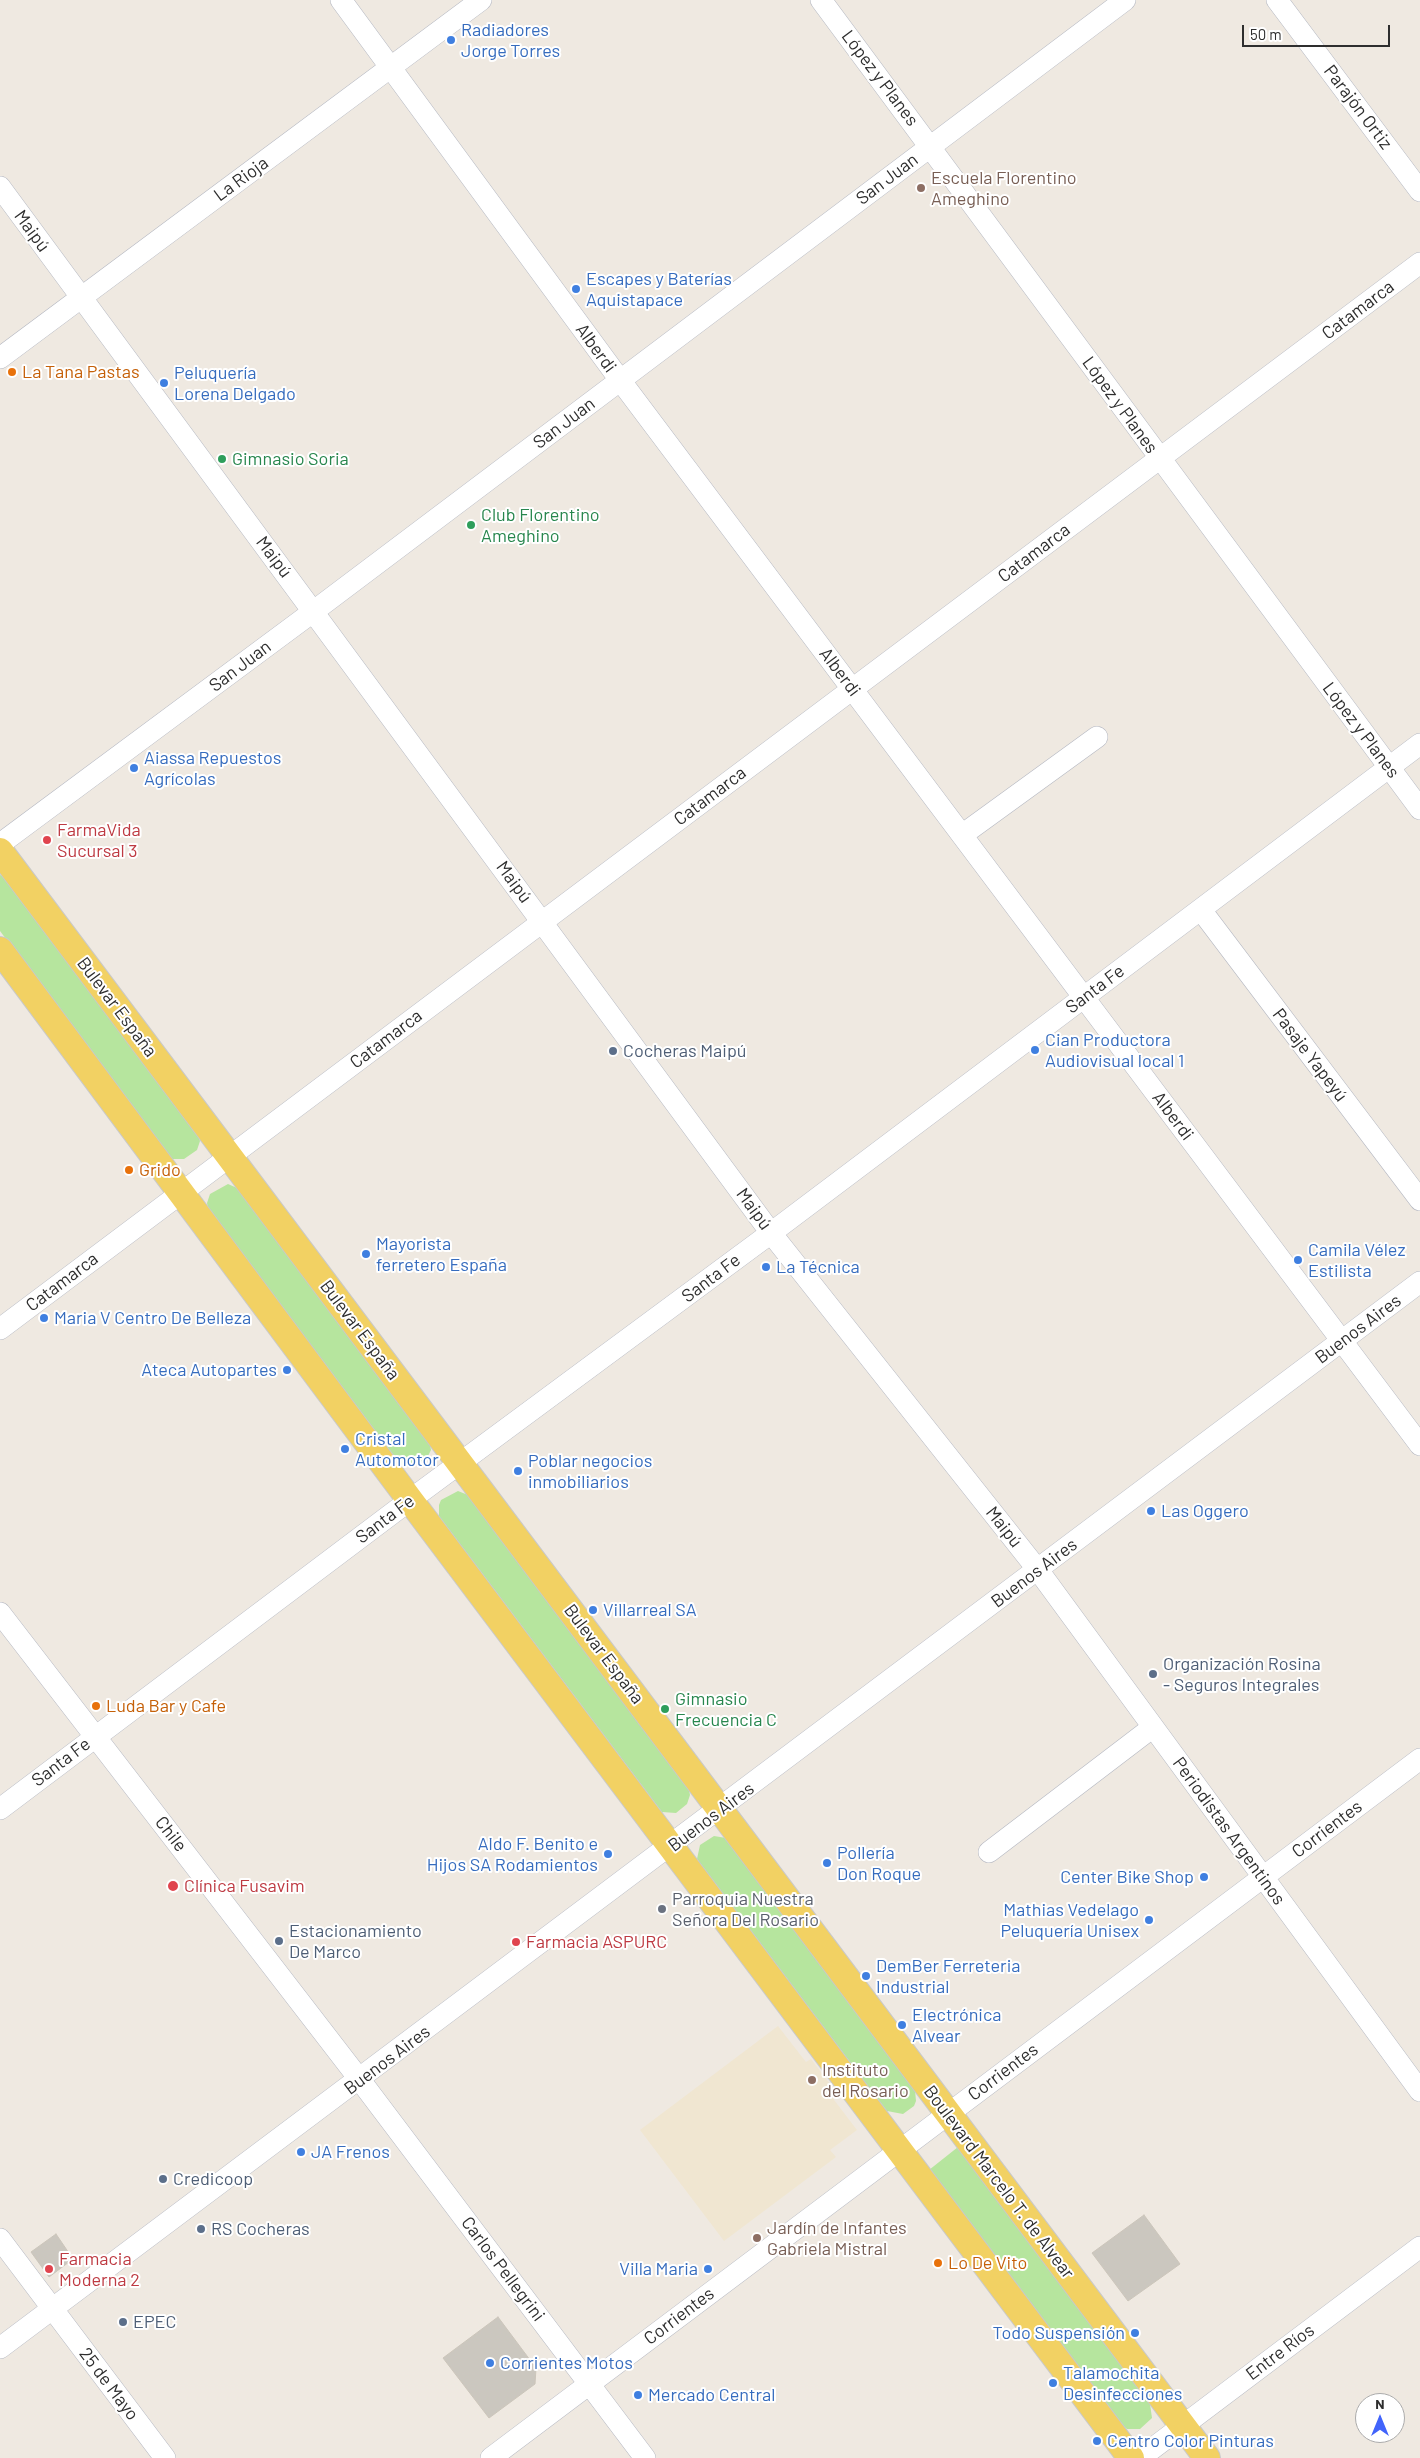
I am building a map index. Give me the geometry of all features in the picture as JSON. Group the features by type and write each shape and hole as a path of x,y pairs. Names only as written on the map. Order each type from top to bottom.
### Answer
{"main road":[{"name":"Bulevar España","path":"0,851 720,1810"},
{"path":"0,950 410,1500 1131,2458"},
{"name":"Boulevard Marcelo T. de Alvear","path":"720,1810 1207,2458"}],"street":[{"name":"Alberdi","path":"341,0 620,380 1420,1445"},
{"name":"La Rioja","path":"0,358 481,0"},
{"name":"López y Planes","path":"821,0 931,146 1420,809"},
{"name":"San Juan","path":"0,844 314,611 1125,0"},
{"name":"Parajón Ortiz","path":"1277,0 1420,191"},
{"name":"Maipú","path":"0,187 543,921 771,1233 1038,1570"},
{"name":"Catamarca","path":"0,1329 1420,263"},
{"path":"962,835 1097,737"},
{"name":"Santa Fe","path":"0,1809 410,1500 771,1233 1420,744"},
{"name":"Pasaje Yapeyú","path":"1201,910 1420,1200"},
{"name":"Buenos Aires","path":"0,2348 671,1847 1420,1282"},
{"name":"Periodistas Argentinos","path":"1038,1570 1420,2091"},
{"name":"Chile","path":"0,1612 360,2080"},
{"path":"989,1852 1153,1727"},
{"name":"Corrientes","path":"491,2458 899,2149 1420,1759"},
{"name":"Carlos Pellegrini","path":"360,2080 645,2458"},
{"name":"25 de Mayo","path":"0,2239 165,2458"},
{"name":"Entre Ríos","path":"1140,2458 1420,2247"}],"shaded area":[{"path":"778,2026 806,2062 811,2059 833,2088 828,2092 857,2130 830,2150 836,2157 724,2241 640,2130"}],"green space":[{"path":"0,875 3,876 198,1136 200,1141 197,1150 184,1159 171,1159 0,931"},
{"path":"228,1184 237,1188 430,1445 431,1450 427,1458 412,1467 401,1465 208,1208 207,1203 210,1194"},
{"path":"458,1491 468,1495 689,1790 690,1795 687,1804 676,1813 662,1812 439,1516 441,1500"},
{"path":"714,1836 726,1838 915,2090 916,2101 914,2106 903,2114 887,2111 697,1859 700,1845"},
{"path":"958,2147 1150,2404 1152,2418 1140,2429 1127,2429 1122,2425 929,2170"}],"building":[{"path":"1144,2215 1180,2264 1128,2301 1092,2253"},
{"path":"56,2234 73,2259 49,2277 31,2252"},
{"name":"Corrientes Motos","path":"498,2317 536,2368 535,2384 489,2418 443,2358"}],"place":[{"name":"Radiadores Jorge Torres","path":"451,40"},
{"name":"Escuela Florentino Ameghino","path":"921,188"},
{"name":"Escapes y Baterías Aquistapace","path":"576,289"},
{"name":"La Tana Pastas","path":"12,372"},
{"name":"Peluquería Lorena Delgado","path":"164,383"},
{"name":"Gimnasio Soria","path":"222,459"},
{"name":"Club Florentino Ameghino","path":"471,525"},
{"name":"Aiassa Repuestos Agrícolas","path":"134,768"},
{"name":"FarmaVida Sucursal 3","path":"47,840"},
{"name":"Cian Productora Audiovisual local 1","path":"1035,1050"},
{"name":"Cocheras Maipú","path":"613,1051"},
{"name":"Grido","path":"129,1170"},
{"name":"Mayorista ferretero España","path":"366,1254"},
{"name":"Camila Vélez Estilista","path":"1298,1260"},
{"name":"La Técnica","path":"766,1267"},
{"name":"Maria V Centro De Belleza","path":"44,1318"},
{"name":"Ateca Autopartes","path":"287,1370"},
{"name":"Cristal Automotor","path":"345,1449"},
{"name":"Poblar negocios inmobiliarios","path":"518,1471"},
{"name":"Las Oggero","path":"1151,1511"},
{"name":"Villarreal SA","path":"593,1610"},
{"name":"Organización Rosina - Seguros Integrales","path":"1153,1674"},
{"name":"Luda Bar y Cafe","path":"96,1706"},
{"name":"Gimnasio Frecuencia C","path":"665,1709"},
{"name":"Aldo F. Benito e Hijos SA Rodamientos","path":"608,1854"},
{"name":"Pollería Don Roque","path":"827,1863"},
{"name":"Center Bike Shop","path":"1204,1877"},
{"name":"Clínica Fusavim","path":"173,1886"},
{"name":"Parroquia Nuestra Señora Del Rosario","path":"662,1909"},
{"name":"Mathias Vedelago Peluquería Unisex","path":"1149,1920"},
{"name":"Estacionamiento De Marco","path":"279,1941"},
{"name":"Farmacia ASPURC","path":"516,1942"},
{"name":"DemBer Ferreteria Industrial","path":"866,1976"},
{"name":"Electrónica Alvear","path":"902,2025"},
{"name":"Instituto del Rosario","path":"812,2080"},
{"name":"JA Frenos","path":"301,2152"},
{"name":"Credicoop","path":"163,2179"},
{"name":"RS Cocheras","path":"201,2229"},
{"name":"Jardín de Infantes Gabriela Mistral","path":"757,2238"},
{"name":"Lo De Vito","path":"938,2263"},
{"name":"Farmacia Moderna 2","path":"49,2269"},
{"name":"Villa Maria","path":"708,2269"},
{"name":"EPEC","path":"123,2322"},
{"name":"Todo Suspensión","path":"1135,2333"},
{"name":"Corrientes Motos","path":"490,2363"},
{"name":"Talamochita Desinfecciones","path":"1053,2383"},
{"name":"Mercado Central","path":"638,2395"},
{"name":"Centro Color Pinturas","path":"1097,2441"}]}
